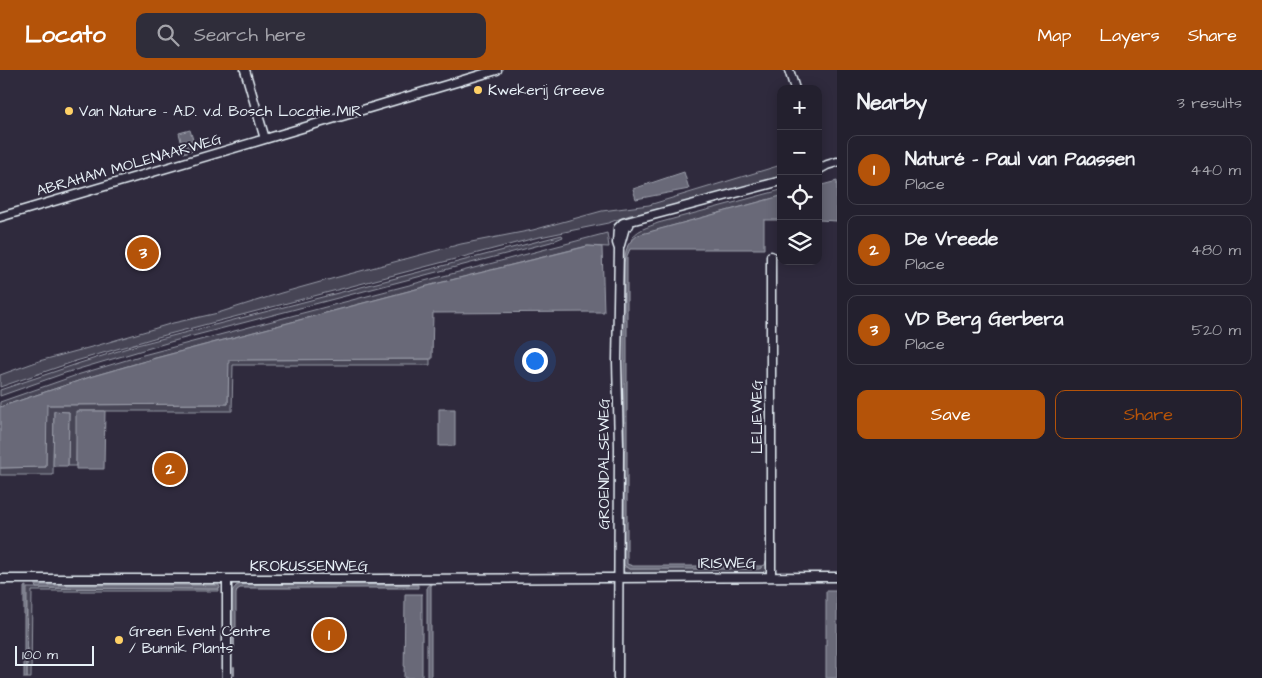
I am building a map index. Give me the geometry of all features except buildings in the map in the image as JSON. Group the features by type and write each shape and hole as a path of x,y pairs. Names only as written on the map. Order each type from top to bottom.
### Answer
{"street":[{"path":"245,70 266,139"},
{"name":"ABRAHAM MOLENAARWEG","path":"0,217 497,70"},
{"path":"789,70 794,85"},
{"path":"822,167 837,162"},
{"path":"822,169 837,167"},
{"path":"618,228 623,223 777,182"},
{"path":"618,228 638,222 642,218"},
{"name":"GROENDALSEWEG","path":"618,678 617,361 619,249 625,227 629,225"},
{"name":"GROENDALSEWEG","path":"618,228 617,243 619,249"},
{"name":"LELIEWEG","path":"771,256 771,577"},
{"name":"IRISWEG","path":"618,578 837,577"},
{"name":"KROKUSSENWEG","path":"0,579 376,580 618,578"},
{"path":"227,579 227,678"}],"shaded area":[{"path":"777,166 777,178 658,211 630,215 608,223 535,238 154,338 76,361 0,387 0,375 39,361 173,323 218,313 281,293 461,244 533,230 602,211 649,205"},
{"path":"777,191 777,197 639,235 631,241 638,232 658,223"},
{"path":"607,233 609,247 587,246 435,284 152,359 93,376 0,407 0,402 77,375 143,355"},
{"path":"562,235 563,237 551,242 170,342 65,373 0,396 0,390 137,345"},
{"path":"430,359 430,365 233,365 232,411 77,411 76,466 68,466 69,412 54,412 53,475 0,475 0,468 46,467 46,405 228,404 228,360"},
{"path":"766,561 768,561 767,570 761,575 629,575 621,567 629,569 761,568 761,566 765,565"},
{"path":"27,588 219,589 219,591 32,591 31,678 27,678"}],"water":[{"path":"190,130 196,149 184,153 179,133"},
{"path":"684,172 689,189 636,199 633,189"},
{"path":"837,181 837,221 822,220 822,185"},
{"path":"777,197 777,220 764,220 764,249 630,249 627,256 627,564 633,566 761,566 759,569 629,569 624,565 624,263 628,245 638,235"},
{"path":"588,246 602,247 604,312 433,313 432,359 229,360 228,404 47,405 46,467 0,468 0,407 93,376 152,359 435,284"},
{"path":"439,409 455,409 455,446 439,446"},
{"path":"54,411 69,412 68,466 53,466"},
{"path":"76,411 105,411 104,469 76,469"},
{"path":"241,584 418,585 418,588 240,588 236,594 236,628 231,628 232,591"},
{"path":"431,584 431,678 427,678 427,586"},
{"path":"35,585 219,585 220,588 36,588"},
{"path":"26,586 27,678 24,678 24,587"},
{"path":"826,591 837,591 837,678 826,678"},
{"path":"405,594 422,594 422,678 404,678"}],"waterway":[{"path":"234,628 234,647"},
{"path":"234,667 234,675"}],"place":[{"name":"Kwekerij Greeve","path":"478,90"},
{"name":"Van Nature - A.D. v.d. Bosch Locatie MIR","path":"69,111"},
{"name":"VD Berg Gerbera","path":"143,253"},
{"name":"De Vreede","path":"170,469"},
{"name":"Naturé - Paul van Paassen","path":"329,635"},
{"name":"Green Event Centre / Bunnik Plants","path":"119,640"}]}
